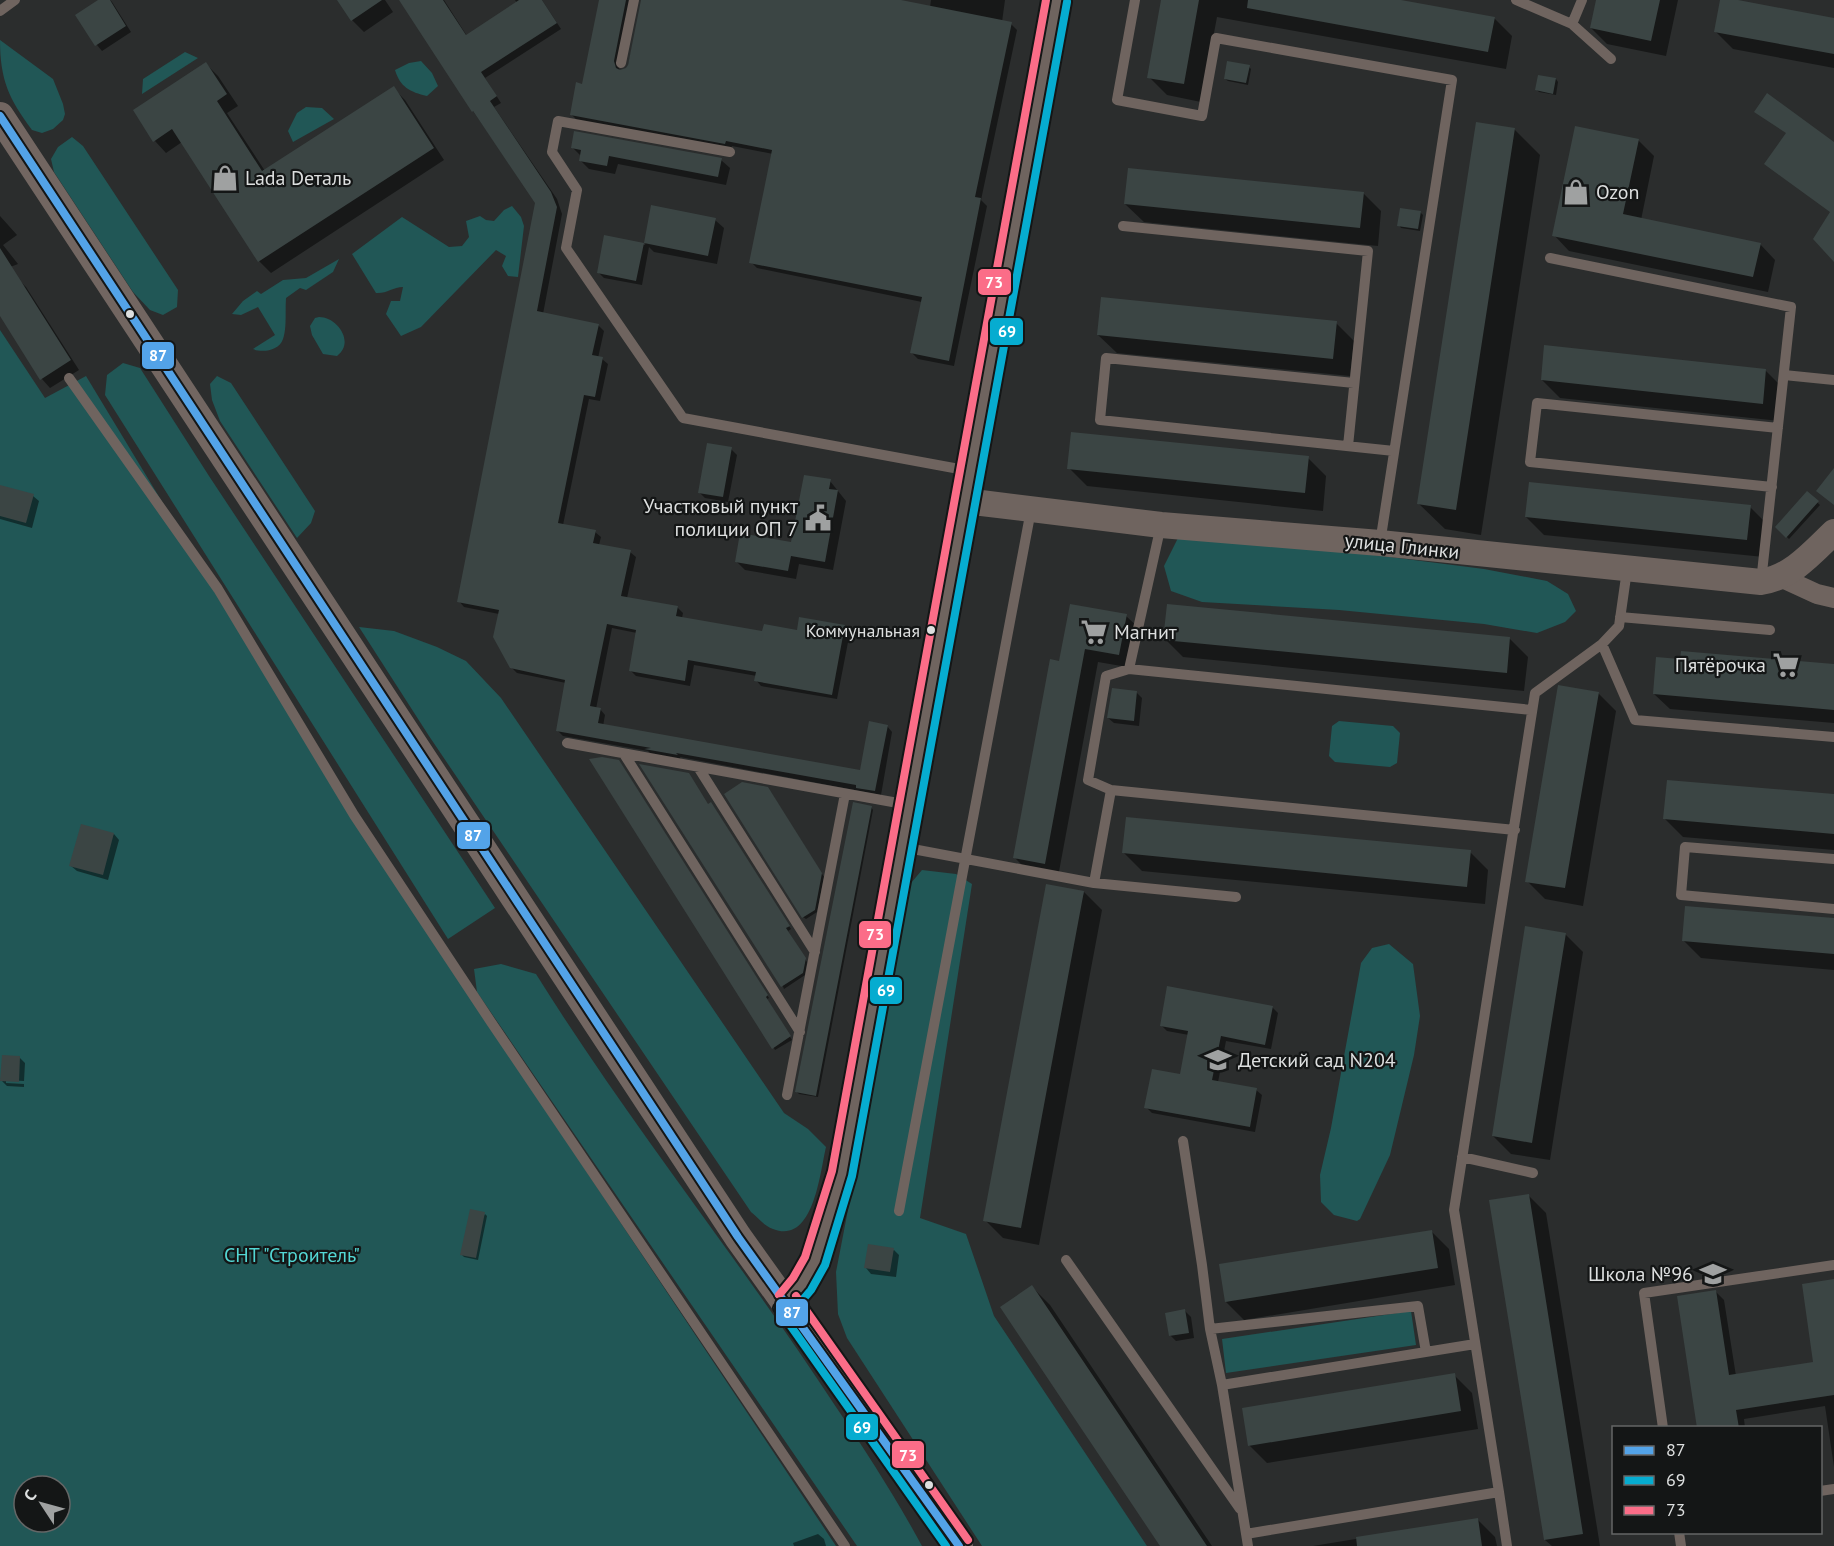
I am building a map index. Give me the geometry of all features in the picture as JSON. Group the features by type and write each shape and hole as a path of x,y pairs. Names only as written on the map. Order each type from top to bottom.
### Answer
{"main road":[{"path":"0,116 738,1237 787,1302 959,1546"}],"street":[{"path":"787,1302 802,1284 815,1261 842,1174 1057,0"},
{"name":"улица Глинки","path":"965,501 1161,525 1380,543 1627,570 1771,580 1834,598"},
{"path":"1771,580 1804,561 1834,532"}],"lane":[{"path":"0,11 15,0"},
{"path":"621,63 634,0"},
{"path":"1135,0 1117,100 1202,116 1216,38 1452,80 1380,543"},
{"path":"1516,0 1572,24 1611,59"},
{"path":"1572,24 1582,0"},
{"path":"730,152 558,121 552,152 577,190 566,248 683,418 970,471"},
{"path":"1123,226 1368,251 1348,446"},
{"path":"1550,258 1791,308 1772,487 1771,580"},
{"path":"1354,383 1106,358 1100,420 1394,451"},
{"path":"1784,375 1834,380"},
{"path":"69,378 218,589 354,815 845,1546"},
{"path":"1772,487 1530,462 1536,403 1778,428"},
{"path":"899,1211 1031,509"},
{"path":"1129,669 1161,525"},
{"path":"1507,1546 1454,1210 1536,693 1602,644 1619,626 1627,570"},
{"path":"1620,617 1770,630"},
{"path":"1602,644 1635,720 1834,737"},
{"path":"1515,830 1111,790 1088,780 1106,676 1129,669 1532,710"},
{"path":"567,743 909,805"},
{"path":"624,754 800,1032"},
{"path":"698,767 815,952"},
{"path":"1094,883 1111,790"},
{"path":"788,1095 845,794"},
{"path":"902,847 1094,883 1236,897"},
{"path":"1834,860 1685,847 1681,896 1834,909"},
{"path":"1183,1141 1210,1329 1222,1385 1248,1546"},
{"path":"1462,1157 1533,1173"},
{"path":"1066,1260 1242,1511"},
{"path":"1663,1426 1644,1293 1834,1264"},
{"path":"1210,1329 1418,1306 1426,1352"},
{"path":"1222,1385 1475,1344"},
{"path":"1246,1534 1499,1492"}],"green space":[{"path":"0,40 53,79 65,114 63,120 53,129 42,133 32,130 17,108 4,78"},
{"path":"185,52 198,58 142,94 143,79"},
{"path":"421,61 432,73 438,86 427,96 406,88 395,70 409,63"},
{"path":"306,107 322,108 334,119 293,142 288,131 297,113"},
{"path":"72,137 83,146 178,290 177,307 163,315 150,310 133,292 54,172 51,159 58,147"},
{"path":"512,206 521,217 524,226 518,277 508,276 502,266 506,256 496,250 421,327 401,336 386,314 391,301 400,301 403,287 376,293 352,254 402,217 449,247 462,246 469,237 466,221 480,216 494,221 504,210"},
{"path":"339,259 333,272 306,290 300,288 286,298 285,330 281,343 270,350 253,349 275,335 258,307 241,315 232,314 243,301 257,291 261,294 283,280 306,278"},
{"path":"315,318 332,321 342,332 344,344 337,356 323,354 312,335 310,326"},
{"name":"СНТ \"Строитель\"","path":"0,330 45,398 86,376 377,857 836,1546 0,1546"},
{"path":"123,363 140,368 495,908 448,939 105,395 107,375"},
{"path":"217,376 231,383 315,511 311,523 297,538 220,421 212,400 210,384"},
{"path":"1179,536 1288,544 1484,569 1547,581 1568,594 1576,611 1565,622 1537,633 1484,624 1339,610 1202,602 1171,591 1164,566"},
{"path":"359,627 394,631 466,661 501,698 784,1113 808,1129 826,1147 813,1203 798,1226 787,1231 773,1229 751,1212 429,736"},
{"path":"1339,721 1393,726 1400,733 1397,763 1390,767 1335,762 1329,756 1332,726"},
{"path":"922,870 956,874 972,884 920,1218 966,1234 994,1316 1147,1546 982,1546 847,1338 838,1314 836,1272 911,883"},
{"path":"1389,944 1413,964 1420,1016 1414,1055 1390,1155 1357,1221 1334,1215 1321,1202 1320,1175 1331,1128 1361,963 1372,948"},
{"path":"501,964 536,974 646,1138 799,1352 870,1459 922,1546 857,1546 477,992 474,969"},
{"path":"1411,1311 1416,1345 1226,1373 1222,1339"}],"building":[{"path":"98,0 110,0 126,26 95,46 75,15"},
{"path":"337,0 382,0 351,21"},
{"path":"399,0 443,0 466,35 519,0 542,0 557,23 481,72 497,96 490,101 551,192 557,207 537,311 599,324 592,355 603,357 595,397 584,395 558,523 596,530 593,543 631,550 621,596 678,606 676,616 762,631 764,624 797,630 799,617 845,625 832,695 754,681 756,672 688,660 685,681 629,671 636,630 607,624 590,706 601,708 598,723 860,770 869,721 888,725 875,791 856,788 856,785 644,749 651,748 556,731 565,680 510,668 493,637 499,610 457,602 535,203"},
{"path":"599,0 626,0 614,61 616,68 620,70 628,65 641,0 901,0 1012,22 975,197 981,198 949,361 910,353 922,297 749,263 772,150 726,141 725,144 570,115 576,82 582,84"},
{"path":"1161,0 1199,0 1184,84 1147,78"},
{"path":"1248,0 1401,0 1495,17 1488,52 1247,8"},
{"path":"1596,0 1660,0 1651,41 1590,28"},
{"path":"1720,0 1738,0 1834,18 1834,54 1714,32"},
{"path":"1227,61 1250,65 1246,83 1224,79"},
{"path":"206,62 227,94 217,101 262,171 394,86 434,148 258,262 172,129 153,142 133,110"},
{"path":"1538,75 1556,78 1553,94 1535,90"},
{"path":"1767,93 1834,142 1834,262 1813,239 1830,212 1764,164 1786,133 1754,112"},
{"path":"1476,122 1515,128 1456,510 1417,504"},
{"path":"1575,126 1639,139 1623,214 1761,243 1753,277 1552,236"},
{"path":"574,131 722,158 718,177 609,156 607,166 579,161 581,150 571,148"},
{"path":"1128,168 1364,192 1360,228 1124,204"},
{"path":"651,205 716,218 708,256 644,243"},
{"path":"1400,208 1421,211 1418,229 1397,226"},
{"path":"604,235 644,243 636,281 597,273"},
{"path":"0,248 71,360 40,380 0,316"},
{"path":"1101,297 1337,321 1333,359 1097,335"},
{"path":"1544,345 1766,369 1763,404 1541,380"},
{"path":"1071,432 1309,456 1305,493 1067,469"},
{"path":"707,443 732,447 723,497 698,493"},
{"path":"1834,468 1834,505 1816,491"},
{"path":"804,475 831,479 829,489 838,490 825,562 791,556 788,571 735,562 740,533 791,542"},
{"path":"1529,482 1751,505 1747,540 1525,517"},
{"path":"0,485 34,494 26,523 0,516"},
{"path":"1807,491 1819,501 1786,538 1775,527"},
{"path":"1070,604 1127,614 1119,655 1085,649 1045,864 1013,858 1050,659 1059,661"},
{"path":"1167,604 1510,637 1507,673 1163,640"},
{"path":"1681,651 1834,664 1834,710 1653,694 1656,657 1680,659"},
{"path":"1558,685 1599,692 1565,888 1525,882"},
{"path":"1112,688 1137,691 1134,721 1107,718"},
{"path":"602,757 619,760 768,995 766,997 791,1036 772,1049 589,759"},
{"path":"639,764 689,773 708,804 711,802 790,926 786,928 806,958 803,973 781,987"},
{"path":"1667,780 1834,794 1834,834 1663,819"},
{"path":"742,782 768,787 822,873 815,910 802,918 724,794"},
{"path":"853,802 872,806 816,1096 795,1092"},
{"path":"1126,817 1471,850 1467,887 1122,853"},
{"path":"81,824 114,833 103,875 69,866"},
{"path":"1046,884 1084,891 1021,1228 983,1221"},
{"path":"1685,906 1834,918 1834,954 1682,941"},
{"path":"1525,926 1566,933 1532,1143 1492,1136"},
{"path":"1167,986 1273,1006 1265,1045 1221,1036 1212,1080 1257,1088 1250,1127 1144,1108 1152,1069 1180,1074 1188,1031 1160,1026"},
{"path":"2,1055 20,1056 19,1082 0,1081"},
{"path":"1529,1194 1583,1534 1544,1540 1489,1200"},
{"path":"470,1209 485,1212 476,1258 460,1255"},
{"path":"1432,1230 1438,1268 1225,1302 1219,1264"},
{"path":"868,1244 894,1248 890,1272 864,1268"},
{"path":"1834,1279 1834,1395 1736,1410 1739,1426 1697,1426 1677,1296 1716,1290 1729,1375 1813,1362 1802,1284"},
{"path":"1032,1285 1207,1546 1160,1546 1000,1307"},
{"path":"1185,1309 1189,1333 1169,1336 1165,1313"},
{"path":"1455,1373 1461,1411 1248,1446 1242,1408"},
{"path":"1478,1518 1482,1546 1357,1546 1356,1537"}],"transit line":[{"name":"73","path":"779,1295 793,1278 805,1257 832,1171 1046,0"},
{"name":"69","path":"795,1309 811,1290 825,1265 852,1176 1067,2"},
{"name":"87","path":"0,116 738,1237 959,1546"},
{"name":"73","path":"796,1296 968,1540"},
{"name":"69","path":"778,1308 946,1546"}],"place":[{"name":"Lada Dеталь","path":"225,178"},
{"name":"Ozon","path":"1576,192"},
{"name":"Участковый пункт полиции ОП 7","path":"818,518"},
{"name":"Коммунальная","path":"931,630"},
{"name":"Магнит","path":"1094,632"},
{"name":"Пятёрочка","path":"1786,665"},
{"name":"Детский сад N204","path":"1218,1060"},
{"name":"Школа №96","path":"1713,1274"}]}
